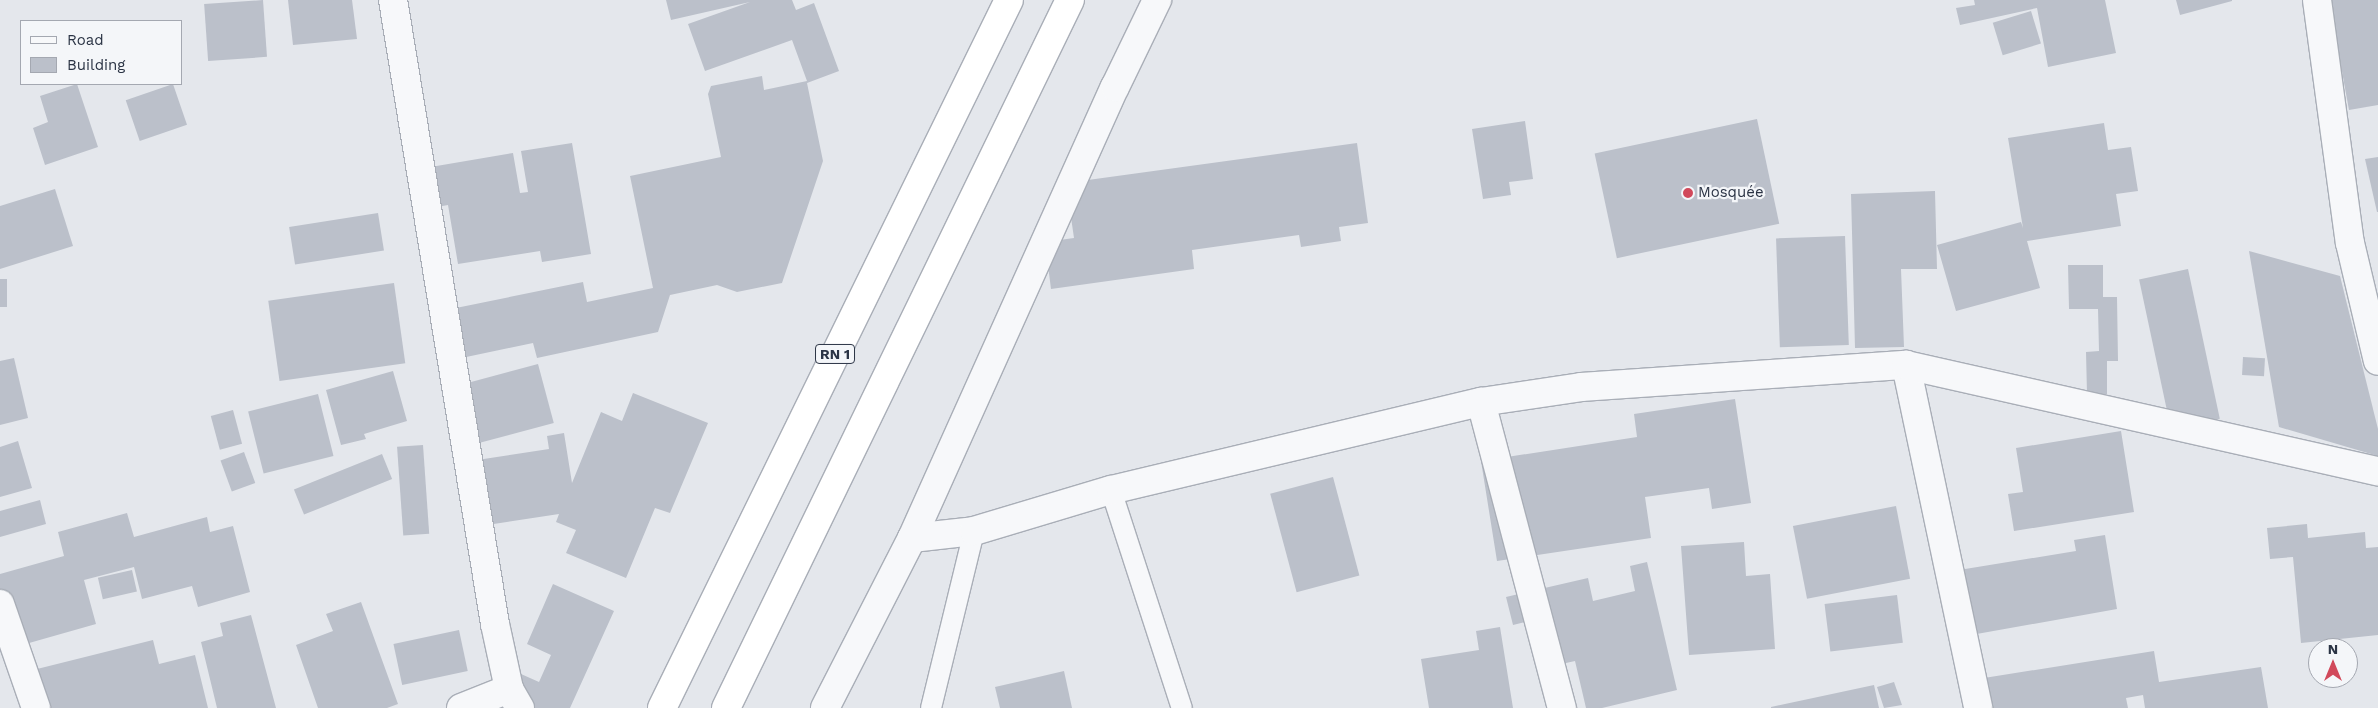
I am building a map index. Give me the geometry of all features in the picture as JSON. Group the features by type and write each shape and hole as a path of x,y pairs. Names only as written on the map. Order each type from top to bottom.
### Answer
{"highway":[{"name":"RN 1","path":"662,708 1009,0"},
{"path":"726,708 1070,0"}],"street":[{"path":"393,0 495,624 514,699 461,708"},
{"path":"825,708 912,538 1157,0"},
{"path":"2316,0 2350,243 2372,310 2378,361"},
{"path":"912,538 974,531 1111,490 1481,402 1581,387 1906,365 2378,471"},
{"path":"1906,365 1978,708"},
{"path":"1481,402 1562,708"},
{"path":"0,604 36,708"}],"lane":[{"path":"1111,490 1182,708"},
{"path":"931,708 974,531"}],"building":[{"path":"263,0 267,57 208,61 204,4"},
{"path":"288,0 352,0 357,39 293,45"},
{"path":"666,0 792,0 796,10 814,3 839,71 807,83 823,161 782,283 737,292 717,285 670,295 658,332 537,358 533,343 452,360 451,309 583,282 587,302 653,288 630,176 721,157 708,94 711,86 762,76 764,90 807,81 792,40 705,71 688,24 750,2 671,20"},
{"path":"1974,0 2105,0 2116,53 2048,67 2037,8 1960,25 1956,8 1975,5"},
{"path":"2176,0 2232,0 2232,1 2180,15"},
{"path":"2329,0 2378,0 2378,105 2349,110"},
{"path":"2031,11 2041,44 2003,55 1993,23"},
{"path":"77,85 98,147 45,165 33,128 48,122 40,96"},
{"path":"173,85 187,125 140,141 126,100"},
{"name":"Mosquée","path":"1757,119 1779,224 1617,258 1595,154"},
{"path":"1525,121 1533,179 1509,182 1511,195 1483,199 1472,129"},
{"path":"2104,123 2108,150 2131,147 2138,191 2116,194 2121,226 2027,241 2040,288 1956,311 1937,245 2021,222 2023,228 2008,138"},
{"path":"572,143 591,254 542,262 540,251 458,264 448,205 420,210 413,170 513,153 520,193 528,192 521,151"},
{"path":"1357,143 1368,223 1339,227 1341,241 1301,247 1299,235 1192,250 1194,269 1051,289 1045,242 1074,238 1066,183"},
{"path":"2378,157 2378,212 2377,212 2365,159"},
{"path":"55,189 73,246 0,269 0,206"},
{"path":"1935,191 1937,269 1901,269 1904,347 1855,348 1851,194"},
{"path":"378,213 384,251 295,265 289,227"},
{"path":"1845,236 1849,345 1780,347 1776,238"},
{"path":"2249,251 2340,276 2378,429 2378,456 2279,427"},
{"path":"2068,265 2103,265 2103,297 2117,297 2118,361 2107,361 2107,394 2087,394 2086,352 2099,351 2098,309 2069,309"},
{"path":"2188,269 2220,419 2171,429 2139,279"},
{"path":"0,279 7,279 7,307 0,307"},
{"path":"394,283 405,363 280,381 268,301"},
{"path":"2243,357 2265,358 2264,376 2242,375"},
{"path":"14,358 28,418 0,425 0,361"},
{"path":"538,364 554,423 457,449 441,390"},
{"path":"393,371 407,421 364,434 366,439 341,445 326,390"},
{"path":"633,393 708,423 670,513 655,508 626,578 566,553 576,530 556,522 559,514 474,527 464,462 549,449 547,436 564,433 572,483 601,412 622,421"},
{"path":"318,394 333,456 264,474 248,411"},
{"path":"1735,399 1751,503 1712,509 1709,488 1645,497 1651,538 1497,561 1481,461 1637,437 1634,414"},
{"path":"233,410 242,444 220,450 211,416"},
{"path":"2121,431 2134,512 2014,531 2008,494 2023,492 2016,448"},
{"path":"18,441 32,488 0,497 0,447"},
{"path":"423,445 429,534 403,536 397,447"},
{"path":"244,452 255,483 232,492 221,461"},
{"path":"382,454 392,479 304,515 294,490"},
{"path":"1333,477 1359,576 1297,592 1270,494"},
{"path":"40,500 46,524 0,537 0,511"},
{"path":"1896,506 1910,579 1807,599 1793,526"},
{"path":"127,513 134,537 207,517 210,532 233,526 250,592 198,607 192,586 142,599 134,567 84,580 96,624 15,647 0,591 0,574 64,556 58,532"},
{"path":"2307,524 2308,538 2365,532 2366,548 2378,547 2378,635 2349,638 2308,638 2308,642 2301,643 2293,557 2270,559 2267,528"},
{"path":"2105,535 2117,609 1971,635 1959,570 2076,551 2074,540"},
{"path":"1744,542 1746,576 1770,574 1775,649 1689,655 1681,546"},
{"path":"1647,562 1677,690 1602,708 1586,708 1575,661 1548,667 1537,619 1513,625 1506,597 1588,578 1593,601 1635,591 1630,566"},
{"path":"132,570 137,591 103,599 98,578"},
{"path":"553,584 614,611 570,708 498,708 512,670 539,682 551,655 527,644"},
{"path":"1897,595 1903,643 1830,652 1825,604"},
{"path":"361,602 398,704 387,708 318,708 296,645 333,631 326,614"},
{"path":"251,615 276,708 217,708 201,642 223,636 220,623"},
{"path":"1500,627 1513,708 1429,708 1421,659 1479,650 1476,631"},
{"path":"459,630 468,671 402,685 393,644"},
{"path":"153,640 159,664 195,655 208,708 34,708 25,672"},
{"path":"2154,651 2159,682 2261,667 2268,708 2145,708 2143,695 2126,698 2128,708 1989,708 1984,678"},
{"path":"1064,671 1072,708 1000,708 995,687"},
{"path":"1894,682 1902,705 1884,708 1877,687"},
{"path":"1874,685 1879,708 1771,708 1771,707"}],"place":[{"name":"Mosquée","path":"1688,193"}]}
